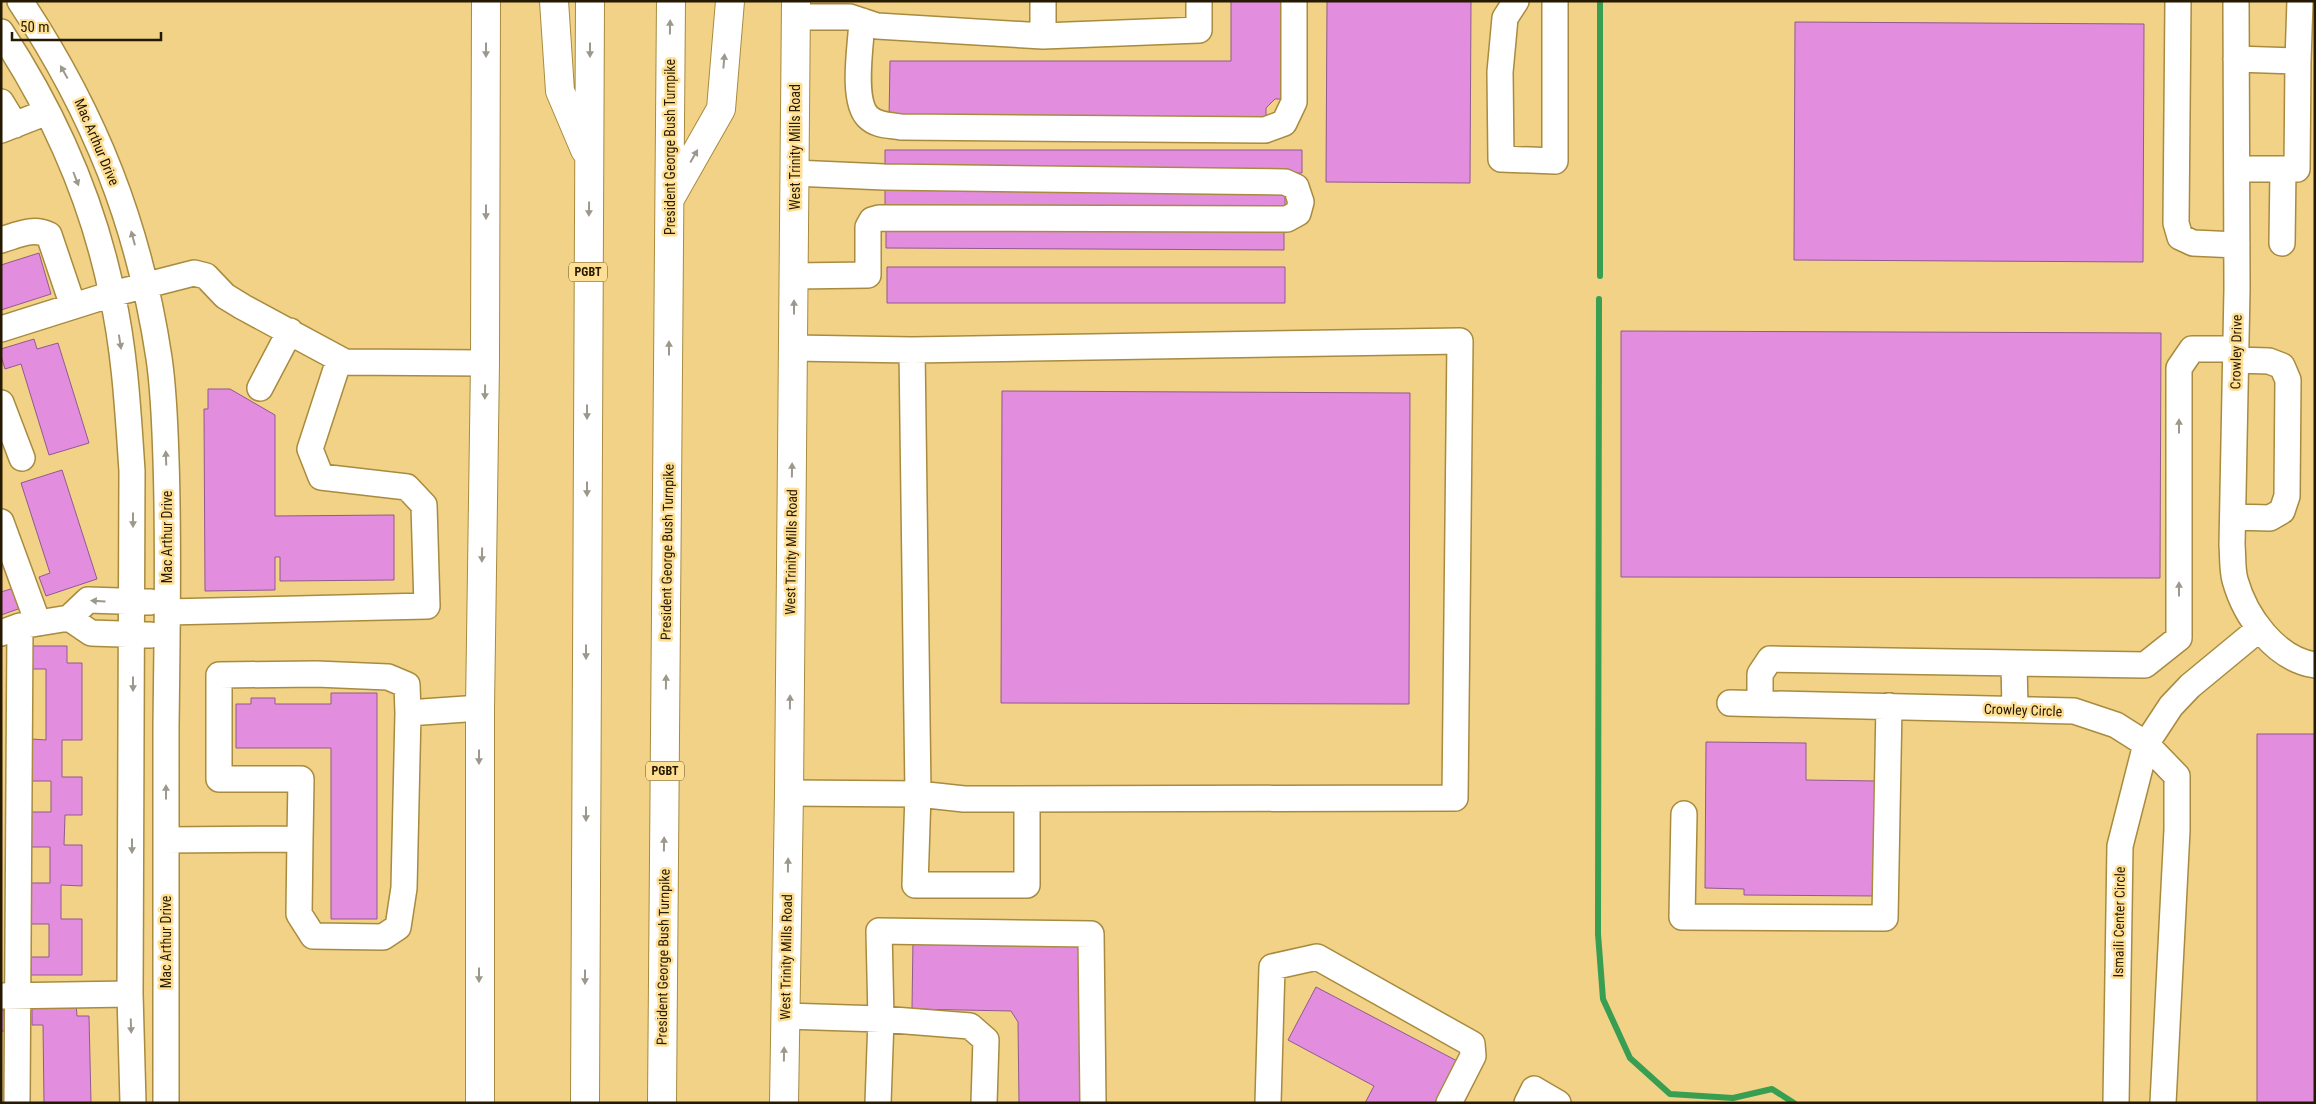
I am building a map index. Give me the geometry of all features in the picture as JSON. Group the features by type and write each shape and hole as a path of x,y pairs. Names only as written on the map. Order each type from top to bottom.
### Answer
{"main road":[{"path":"480,1103 480,708 486,363 486,1"},
{"path":"554,1 560,91 590,160"},
{"name":"PGBT","path":"585,1103 590,1"},
{"name":"President George Bush Turnpike","path":"662,1103 671,1"},
{"path":"670,198 720,109 730,1"},
{"name":"West Trinity Mills Road","path":"784,1103 789,793 796,9"}],"street":[{"name":"Mac Arthur Drive","path":"20,1 48,44 78,97 108,162 129,222 146,285 160,360 164,403 168,616 166,1103"},
{"path":"1043,1 1043,36"},
{"path":"796,9 850,17 877,26 1043,36 1199,30 1199,1"},
{"path":"862,21 861,107 868,118 880,124 901,127 1265,130 1284,123 1294,102 1294,1"},
{"path":"1516,1 1505,18 1500,72 1501,160 1555,161 1555,1"},
{"path":"2178,1 2176,223 2180,237 2192,243 2237,245"},
{"name":"Crowley Drive","path":"2236,1 2237,245 2233,516 2234,578 2243,604 2269,640 2301,663 2315,665"},
{"path":"2237,170 2297,169 2300,1"},
{"path":"1,32 58,133 95,228 112,294 126,386 130,443 133,603 130,994 133,1103"},
{"path":"2236,59 2298,60"},
{"path":"1,102 8,128 47,112"},
{"path":"2282,169 2282,242"},
{"path":"794,173 884,177 1285,182 1296,187 1301,202 1298,212 1287,219 880,218 872,220 868,227 868,275 794,276"},
{"path":"1,240 27,231 40,231 49,235 73,306"},
{"path":"1,329 112,294 194,272 206,276 230,299 345,362 486,363"},
{"path":"260,388 290,331"},
{"path":"789,793 918,794 964,799 1455,798 1460,341 912,350 793,348"},
{"path":"1760,704 1760,674 1770,659 2145,665 2179,638 2179,368 2192,349 2269,361 2282,366 2288,380 2287,496 2282,511 2270,518 2233,516"},
{"path":"912,350 918,794 915,885 1028,886 1028,799"},
{"path":"20,627 70,618 88,600 133,603 168,616 427,606 424,504 407,487 321,477 310,449 339,360"},
{"path":"1,403 22,458"},
{"path":"1,522 20,627 9,996 17,1103"},
{"path":"70,618 91,634 133,635 168,616"},
{"path":"2146,744 2171,706 2190,686 2260,629"},
{"path":"2014,663 2015,709"},
{"path":"316,674 388,676 407,685 404,888 398,927 383,938 313,936 299,914 300,838 300,779 219,778 220,675 316,674"},
{"name":"Crowley Circle","path":"1730,703 2074,711 2116,725 2146,744 2177,776 2177,830 2163,1103"},
{"path":"1684,814 1682,917 1885,918 1889,706"},
{"path":"408,713 480,708"},
{"name":"Ismaili Center Circle","path":"2116,1103 2120,846 2146,744"},
{"path":"166,840 300,838"},
{"path":"878,1103 881,1019 879,931 1091,934 1093,1103"},
{"path":"1268,1103 1272,967 1317,958 1472,1044 1473,1056 1449,1103"},
{"path":"9,996 130,994"},
{"path":"785,1016 881,1019 970,1026 986,1040 984,1103"},
{"path":"1527,1103 1534,1089 1558,1103"}],"building":[{"path":"1231,1 1283,1 1283,99 1275,99 1266,108 1266,121 889,120 890,61 1231,61"},
{"path":"1327,1 1471,1 1470,183 1326,182"},
{"path":"1795,22 2144,24 2143,262 1794,260"},
{"path":"885,150 1302,150 1302,173 885,173"},
{"path":"885,190 1285,191 1285,214 885,213"},
{"path":"886,229 1284,231 1284,250 886,248"},
{"path":"39,253 51,294 1,310 1,265"},
{"path":"887,267 1285,267 1285,303 887,303"},
{"path":"1621,331 2161,333 2160,578 1621,577"},
{"path":"34,339 37,349 58,343 89,443 49,455 21,364 5,369 1,356 1,349"},
{"path":"208,389 230,389 275,415 275,516 394,515 394,580 280,581 280,557 275,557 275,590 205,591 204,409 208,409"},
{"path":"1002,391 1410,393 1409,704 1001,703"},
{"path":"62,470 97,579 46,596 39,577 50,573 21,483"},
{"path":"14,588 21,608 1,615 1,592"},
{"path":"32,646 67,646 67,663 82,663 82,740 62,740 62,777 82,777 82,815 65,815 64,845 82,845 82,886 61,885 61,919 82,919 82,975 31,975 31,957 49,957 49,924 31,924 31,883 50,883 50,847 31,847 31,812 51,812 51,781 31,781 32,739 46,740 46,669 32,669"},
{"path":"331,693 377,693 377,919 331,919 331,748 236,748 236,704 251,704 251,698 275,698 275,704 331,704"},
{"path":"2257,734 2315,734 2315,1103 2257,1103"},
{"path":"1706,742 1806,743 1806,780 1876,781 1875,896 1744,895 1744,889 1705,888"},
{"path":"913,939 1068,939 1085,954 1082,1103 1019,1103 1018,1022 1011,1011 912,1009"},
{"path":"1316,987 1461,1063 1440,1103 1365,1103 1374,1086 1288,1040"},
{"path":"76,1003 77,1016 89,1016 91,1103 44,1103 43,1025 32,1025 32,1004"},
{"path":"1,1010 4,1010 5,1031 1,1031"}],"waterway":[{"path":"1600,1 1600,276"},
{"path":"1599,299 1598,934 1603,999 1630,1058 1670,1094 1733,1098 1772,1089 1794,1103"}]}
